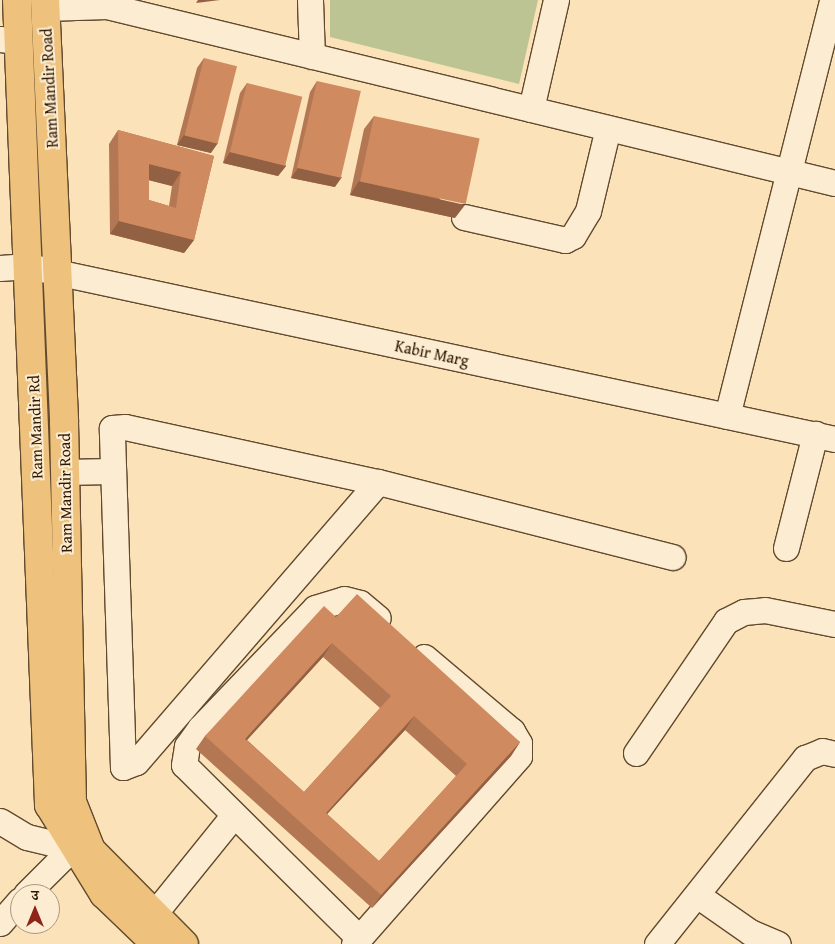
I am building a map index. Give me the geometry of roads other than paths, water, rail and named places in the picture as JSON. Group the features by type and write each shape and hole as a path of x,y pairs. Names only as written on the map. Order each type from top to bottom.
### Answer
{"main road":[{"name":"Ram Mandir Rd","path":"17,0 9,40 28,266 49,805 72,848 104,894"},
{"name":"Ram Mandir Road","path":"45,4 65,472 72,802 91,850 150,930"},
{"path":"36,472 65,472"},
{"name":"Ram Mandir Road","path":"104,894 150,930 184,944"}],"street":[{"path":"310,0 312,56"},
{"path":"531,108 556,0"},
{"path":"727,416 832,0"},
{"path":"45,4 107,6 835,183"},
{"path":"464,217 565,240 573,236 588,211 608,128"},
{"name":"Kabir Marg","path":"0,268 28,266 825,437"},
{"path":"378,482 127,768 120,761 110,471 109,432 117,426 378,482 673,557"},
{"path":"786,548 825,437"},
{"path":"65,472 110,471"},
{"path":"328,602 360,603 512,731 519,756 356,941 233,816 184,765 187,746 200,728 316,608 328,602"},
{"path":"636,753 726,621 744,612 765,610 835,624"},
{"path":"657,944 806,758 822,750 835,754"},
{"path":"150,930 233,816"},
{"path":"0,821 28,837 72,848"},
{"path":"36,884 72,848"},
{"path":"696,895 750,932 778,944"},
{"path":"0,923 10,912"}]}
